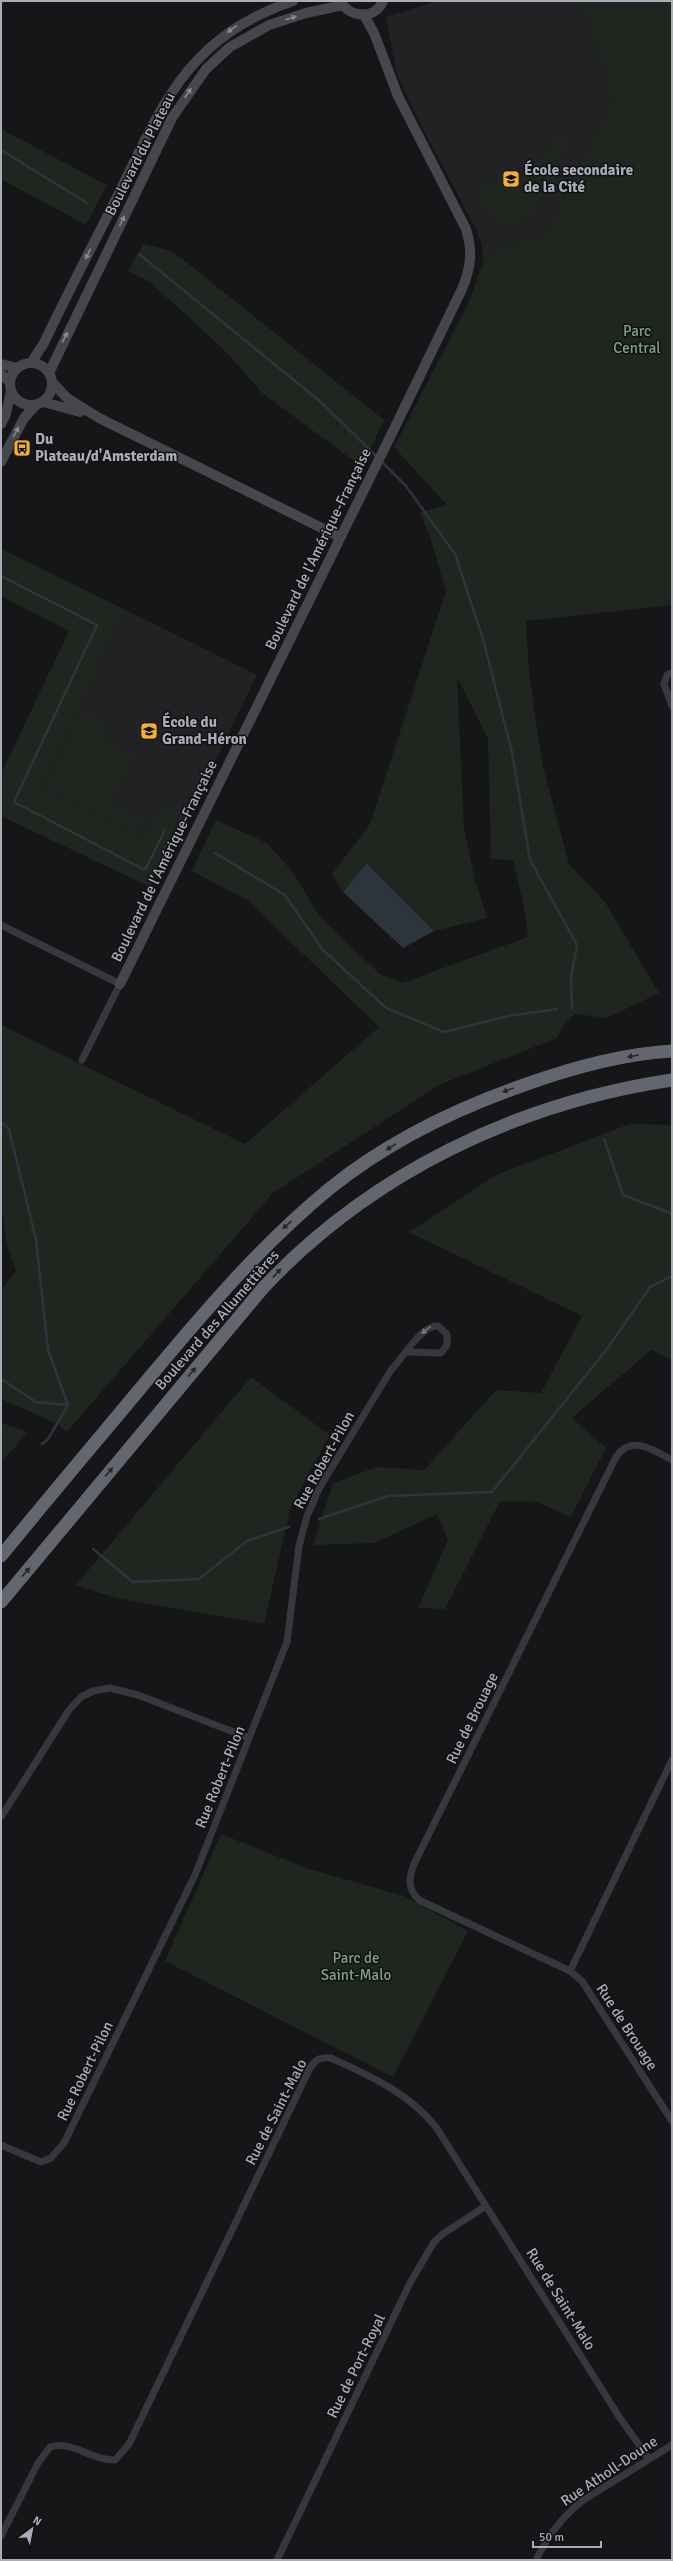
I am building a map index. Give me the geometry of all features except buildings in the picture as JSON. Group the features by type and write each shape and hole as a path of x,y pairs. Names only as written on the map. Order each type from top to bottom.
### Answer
{"highway":[{"name":"Boulevard des Allumettières","path":"1,1556 215,1300 279,1232 330,1188 404,1139 498,1094 594,1064 672,1051"},
{"name":"Boulevard des Allumettières","path":"1,1602 263,1288 299,1252 354,1206 426,1161 502,1126 574,1100 672,1080"}],"street":[{"name":"Boulevard du Plateau","path":"31,363 44,343 155,119 180,79 201,55 231,29 264,11 293,1"},
{"path":"342,3 350,12 364,15 374,12 384,2"},
{"name":"Boulevard du Plateau","path":"51,377 172,118 206,69 230,47 270,25 342,3"},
{"name":"Boulevard de l'Amérique-Française","path":"374,12 378,44"},
{"name":"Boulevard de l'Amérique-Française","path":"82,1060 467,276 471,259 466,229 398,96 378,44 364,15"},
{"path":"1,364 17,368 31,363 44,368 68,398 99,418 340,537"},
{"path":"1,424 6,414 11,386 17,368"},
{"path":"1,374 11,386 21,403 64,406 99,418"},
{"path":"1,462 24,418 49,397 51,377"},
{"path":"672,673 667,675 664,684 672,706"},
{"path":"1,925 120,984"},
{"name":"Rue Robert-Pilon","path":"1,2145 41,2162 59,2151 192,1882 287,1642 299,1546 307,1516 320,1487 392,1370 408,1352 418,1336 431,1326 438,1326 447,1334 447,1345 441,1353 408,1352"},
{"name":"Rue de Brouage","path":"672,1460 646,1447 632,1444 625,1446 616,1457 411,1872 410,1888 419,1900 570,1970 582,1981 601,2008 672,2120"},
{"path":"1,1817 69,1710 81,1697 93,1691 110,1688 138,1695 249,1738"},
{"path":"570,1970 672,1760"},
{"name":"Rue de Saint-Malo","path":"1,2536 38,2463 50,2447 68,2446 105,2460 115,2460 129,2444 315,2060 322,2057 331,2058 399,2092 412,2101 436,2127 620,2418 649,2459"},
{"name":"Rue de Port-Royal","path":"277,2560 423,2259 434,2242 444,2232 486,2206"},
{"name":"Rue Atholl-Doune","path":"536,2560 547,2538 568,2512 672,2445"}],"shaded area":[{"name":"École secondaire de la Cité","path":"437,1 582,1 611,100 544,237 502,246 483,263 482,245 476,229 423,129 397,75 386,17"},
{"name":"École du Grand-Héron","path":"126,610 257,675 188,816 161,803 141,838 41,788"},
{"path":"367,863 434,931 403,948 343,892"}],"green space":[{"name":"Parc Central","path":"582,1 672,1 672,605 526,621 529,673 542,763 569,864 605,902 659,993 607,1018 575,1014 562,1027 557,1038 439,1085 273,1193 67,1432 56,1423 1,1399 1,1290 16,1271 7,1245 1,1203 1,1025 245,1144 379,1027 247,900 192,871 216,820 267,843 292,871 320,917 380,974 402,983 528,937 524,907 513,860 491,859 488,739 457,677 464,827 474,876 487,918 434,931 368,863 343,892 332,874 370,824 446,591 430,537 420,512 447,505 394,447 469,302 483,263 502,246 544,237 611,100"},
{"path":"1,129 107,185 86,225 1,179"},
{"path":"559,134 569,139 565,153 534,216 508,224 487,215 475,194 481,185 519,179 549,149"},
{"path":"143,244 172,251 384,420 362,467 262,393 228,354 193,321 148,281 128,271"},
{"path":"1,549 126,610 41,788 141,838 161,803 188,816 150,887 1,816 1,774 69,631 1,596"},
{"path":"81,710 110,725 103,739 135,755 111,803 144,821 137,833 45,786"},
{"path":"630,1124 672,1125 672,1360 651,1350 572,1418 606,1448 571,1517 537,1502 500,1501 445,1609 418,1608 448,1540 437,1514 374,1543 313,1545 333,1483 377,1467 424,1470 496,1390 541,1393 582,1316 409,1232 496,1175"},
{"path":"251,1377 330,1435 290,1509 264,1624 116,1598 76,1585"},
{"path":"1,1423 28,1432 1,1463"},
{"name":"Parc de Saint-Malo","path":"221,1834 306,1868 404,1896 468,1931 393,2077 165,1961"}],"waterway":[{"path":"1,150 87,203"},
{"path":"139,254 322,403 377,457"},
{"path":"381,461 406,486 455,554 483,639 512,752 530,860 577,945 571,977 572,1009"},
{"path":"1,576 97,625 14,802 145,870 165,830"},
{"path":"215,853 285,895 322,949 386,1008 444,1032 509,1016 557,1009"},
{"path":"1,1122 9,1129 36,1240 48,1350 68,1405 48,1439 42,1444"},
{"path":"604,1139 623,1195 670,1213 672,1216"},
{"path":"319,1519 388,1496 492,1492 607,1349 650,1287 672,1276"},
{"path":"1,1379 36,1402 68,1405"},
{"path":"93,1549 133,1582 199,1579 247,1541 289,1527"}],"place":[{"name":"École secondaire de la Cité","path":"511,179"},
{"name":"Du Plateau/d'Amsterdam","path":"22,448"},
{"name":"École du Grand-Héron","path":"149,731"}]}
